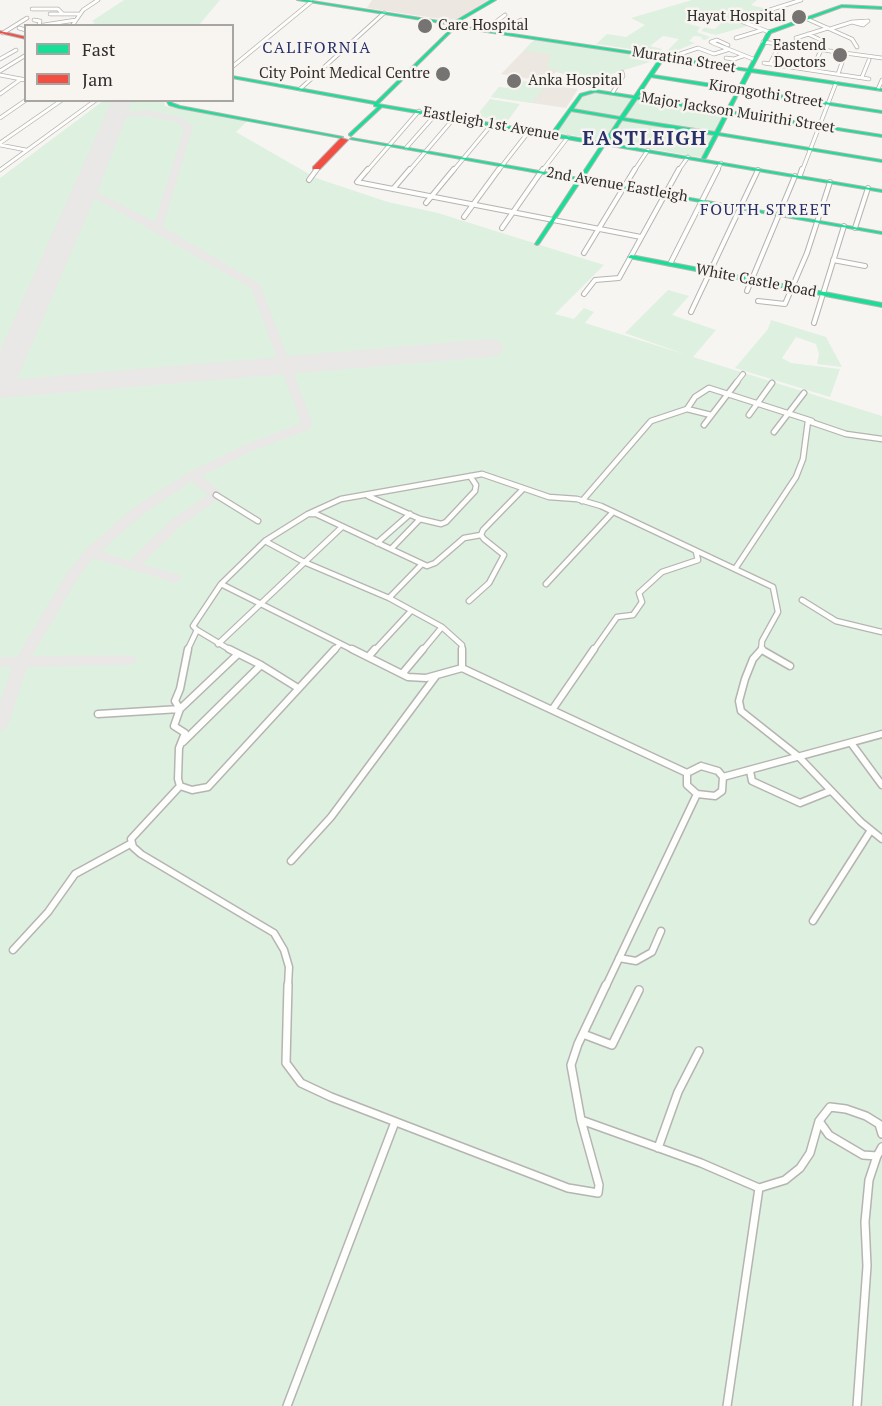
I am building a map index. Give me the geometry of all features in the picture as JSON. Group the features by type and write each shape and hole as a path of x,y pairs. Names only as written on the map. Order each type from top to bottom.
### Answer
{"street":[{"path":"82,0 96,1"},
{"name":"Muratina Street","path":"299,0 748,70 837,78 880,89"},
{"path":"309,180 318,168 315,168 458,25 496,0"},
{"path":"766,31 738,20 801,0"},
{"path":"73,24 80,14 96,1"},
{"path":"234,65 311,2"},
{"path":"736,38 845,6 882,8"},
{"path":"32,9 55,9 62,11 63,14"},
{"path":"300,89 384,13"},
{"path":"50,14 80,14"},
{"path":"485,30 505,15"},
{"path":"1,33 27,18"},
{"path":"805,18 854,40 857,47"},
{"path":"34,20 40,21 38,24"},
{"path":"46,24 76,20"},
{"path":"502,32 521,20"},
{"path":"796,38 852,22"},
{"path":"19,28 24,29"},
{"path":"704,158 729,112 766,31"},
{"path":"1,33 24,39"},
{"path":"808,34 823,41 812,70"},
{"path":"728,45 716,40 711,42 753,59"},
{"path":"762,42 882,58"},
{"path":"680,54 699,48 714,54"},
{"path":"770,64 778,48"},
{"path":"0,59 16,50"},
{"path":"708,56 727,50"},
{"path":"0,73 24,56"},
{"path":"726,58 734,59 743,56"},
{"path":"537,244 663,57"},
{"path":"747,291 778,214 810,150 844,57"},
{"path":"862,77 869,60"},
{"path":"16,61 24,62"},
{"path":"764,63 812,70 837,78 869,79"},
{"path":"613,92 623,76 622,72"},
{"path":"0,73 23,80"},
{"name":"Kirongothi Street","path":"650,76 882,112"},
{"path":"234,78 380,104"},
{"path":"234,78 380,104"},
{"path":"0,94 23,80"},
{"path":"880,89 882,80"},
{"name":"Major Jackson Muirithi Street","path":"570,110 584,93 595,90 882,136"},
{"path":"0,118 24,101"},
{"path":"0,144 59,102"},
{"path":"0,170 94,102"},
{"name":"2nd Avenue Eastleigh","path":"169,102 179,107 347,138 882,233"},
{"name":"Eastleigh 1st Avenue","path":"380,104 882,190"},
{"name":"Eastleigh 1st Avenue","path":"380,104 882,190"},
{"path":"554,132 570,110 882,162"},
{"path":"419,111 357,179 361,183 641,237"},
{"path":"406,148 436,114"},
{"path":"393,189 455,117"},
{"path":"426,203 492,124"},
{"path":"464,217 501,165 530,130"},
{"path":"502,228 540,172 568,137"},
{"path":"0,144 26,150"},
{"path":"584,253 648,150"},
{"path":"584,294 595,280 617,280 664,194 688,157"},
{"path":"670,264 721,163"},
{"path":"691,312 758,170"},
{"path":"758,301 781,305 786,302 818,221 830,182"},
{"path":"855,228 868,188"},
{"path":"814,323 844,226"},
{"name":"White Castle Road","path":"631,257 882,305"},
{"path":"833,260 865,266"},
{"path":"704,425 742,374"},
{"path":"749,415 772,383"},
{"path":"687,409 695,397 707,388 788,412 846,434 882,439"},
{"path":"774,432 804,393"},
{"path":"582,501 651,422 664,415 687,409 711,415"},
{"path":"735,570 796,477 803,459 808,421 820,424"},
{"path":"368,496 420,519 434,523 446,522 472,495 482,474"},
{"path":"298,688 261,665 218,644 193,626 221,584 265,541 308,514 341,500 368,496 384,490 482,474 549,497 582,501 613,512 773,587 778,612 762,641 762,650 753,659 745,679 739,701 741,711 799,757 830,791 882,839"},
{"path":"470,476 476,485"},
{"path":"308,514 316,514 422,564 432,565 464,538 481,535 487,525 523,489"},
{"path":"216,495 258,520"},
{"path":"546,584 613,512"},
{"path":"377,543 410,514"},
{"path":"391,549 420,519"},
{"path":"218,644 342,527"},
{"path":"469,601 489,583 504,555 481,535"},
{"path":"265,541 304,562 389,598 442,627 454,635 462,645 462,668"},
{"path":"552,710 617,617 633,615 642,602 639,593 662,572 698,560 695,551"},
{"path":"389,598 422,564"},
{"path":"221,584 408,677 436,676 462,668 687,773"},
{"path":"802,600 836,621 882,632"},
{"path":"368,657 411,611"},
{"path":"402,674 442,627"},
{"path":"180,709 175,701 180,688 185,655 197,630"},
{"path":"180,786 192,790 208,787 340,644"},
{"path":"762,650 790,666"},
{"path":"180,786 178,779 179,748 185,733 174,726 180,709 238,654"},
{"path":"179,748 187,737 261,665"},
{"path":"291,861 331,817 436,676"},
{"path":"98,714 180,709"},
{"path":"723,777 882,734"},
{"path":"851,743 882,785"},
{"path":"701,766 717,771 723,777 722,791 715,796 706,797 697,794 687,784 687,773 701,766"},
{"path":"750,771 752,781 800,803 830,791"},
{"path":"180,786 136,831 131,839 132,843 141,854 274,933 284,950 289,967 286,1063 301,1083 395,1122 568,1188 598,1193 596,1167 581,1120 571,1065 583,1034 697,794"},
{"path":"813,921 871,830"},
{"path":"13,950 48,912 75,874 132,843"},
{"path":"619,958 636,961 652,952 661,931"},
{"path":"583,1034 612,1045 639,990"},
{"path":"658,1148 678,1092 699,1051"},
{"path":"581,1120 759,1188 785,1180 800,1168 810,1153 819,1121 830,1107 846,1109 881,1123 882,1134"},
{"path":"819,1121 829,1135 863,1155 877,1156"},
{"path":"287,1406 395,1122"},
{"path":"857,1406 867,1266 865,1222 869,1180 882,1148"},
{"path":"727,1406 759,1188"}],"shaded area":[{"path":"372,0 488,0 457,19 448,20 367,8"},
{"path":"534,40 655,57 656,60 589,81 556,72 548,82 501,74"},
{"path":"514,80 578,89 566,108 491,97 499,87 507,88"}],"green space":[{"path":"124,0 220,0 200,24 93,24 95,23 92,21"},
{"path":"692,0 757,0 751,5 767,9 739,20 751,25 716,35 701,31 704,28 715,29 725,19 702,14 689,24 700,27 697,32 710,37 705,40 694,36 689,41 695,43 673,52 684,57 664,54 679,39 663,36 650,46 662,49 658,53 596,44 607,34 626,37 645,25 631,18"},
{"path":"534,40 658,59 589,81 551,69 547,65 551,55 524,50"},
{"path":"514,80 546,85 532,103 491,97 499,87 507,88"},
{"path":"588,91 613,92 729,112 704,158 554,132 578,98"},
{"path":"490,99 520,104 506,123 498,122 477,115"},
{"path":"102,102 164,102 165,106 247,121 236,132 316,178 388,202 438,213 604,265 555,314 574,319 584,308 594,312 585,323 687,355 625,333 668,290 689,296 672,315 716,330 693,357 882,416 882,1406 0,1406 0,178"},
{"path":"771,320 826,337 842,367 817,364 819,354 816,344 796,337 782,358 791,363 840,369 830,397 735,368 768,329"}],"taxiway":[{"path":"112,123 125,115 147,113 179,120 189,127 158,228"},
{"path":"86,190 158,228"},
{"path":"158,228 256,286 307,424 246,449 193,475"},
{"path":"91,552 137,512 193,475"},
{"path":"132,566 177,522 216,495 193,475"},
{"path":"21,662 72,576 91,552"},
{"path":"91,552 113,561 175,578"},
{"path":"21,662 131,660"},
{"path":"0,662 21,662"},
{"path":"0,725 21,662"}],"runway":[{"path":"0,384 86,190 120,105"},
{"path":"0,389 490,348"}],"traffic: fast":[{"path":"299,0 453,24"},
{"path":"453,24 494,0"},
{"path":"704,158 769,32 842,6 882,8"},
{"path":"454,27 375,105 882,191"},
{"path":"460,27 882,90"},
{"path":"606,141 663,57"},
{"path":"650,76 882,112"},
{"path":"234,77 376,103"},
{"path":"554,132 581,95 595,91 882,136"},
{"path":"169,102 179,107 341,137"},
{"path":"351,135 380,107"},
{"path":"570,110 882,161"},
{"path":"352,139 882,233"},
{"path":"537,244 604,143"},
{"path":"631,257 882,305"}],"traffic: jam":[{"path":"0,32 24,38"},
{"path":"343,139 315,168 318,168 346,140"}],"place":[{"name":"Hayat Hospital","path":"799,17"},
{"name":"Care Hospital","path":"425,26"},
{"name":"Eastend Doctors","path":"840,55"},
{"name":"City Point Medical Centre","path":"443,74"},
{"name":"Anka Hospital","path":"514,81"}],"district":[{"name":"CALIFORNIA","path":"317,48"},
{"name":"EASTLEIGH","path":"645,139"},
{"name":"FOUTH STREET","path":"766,210"}]}
